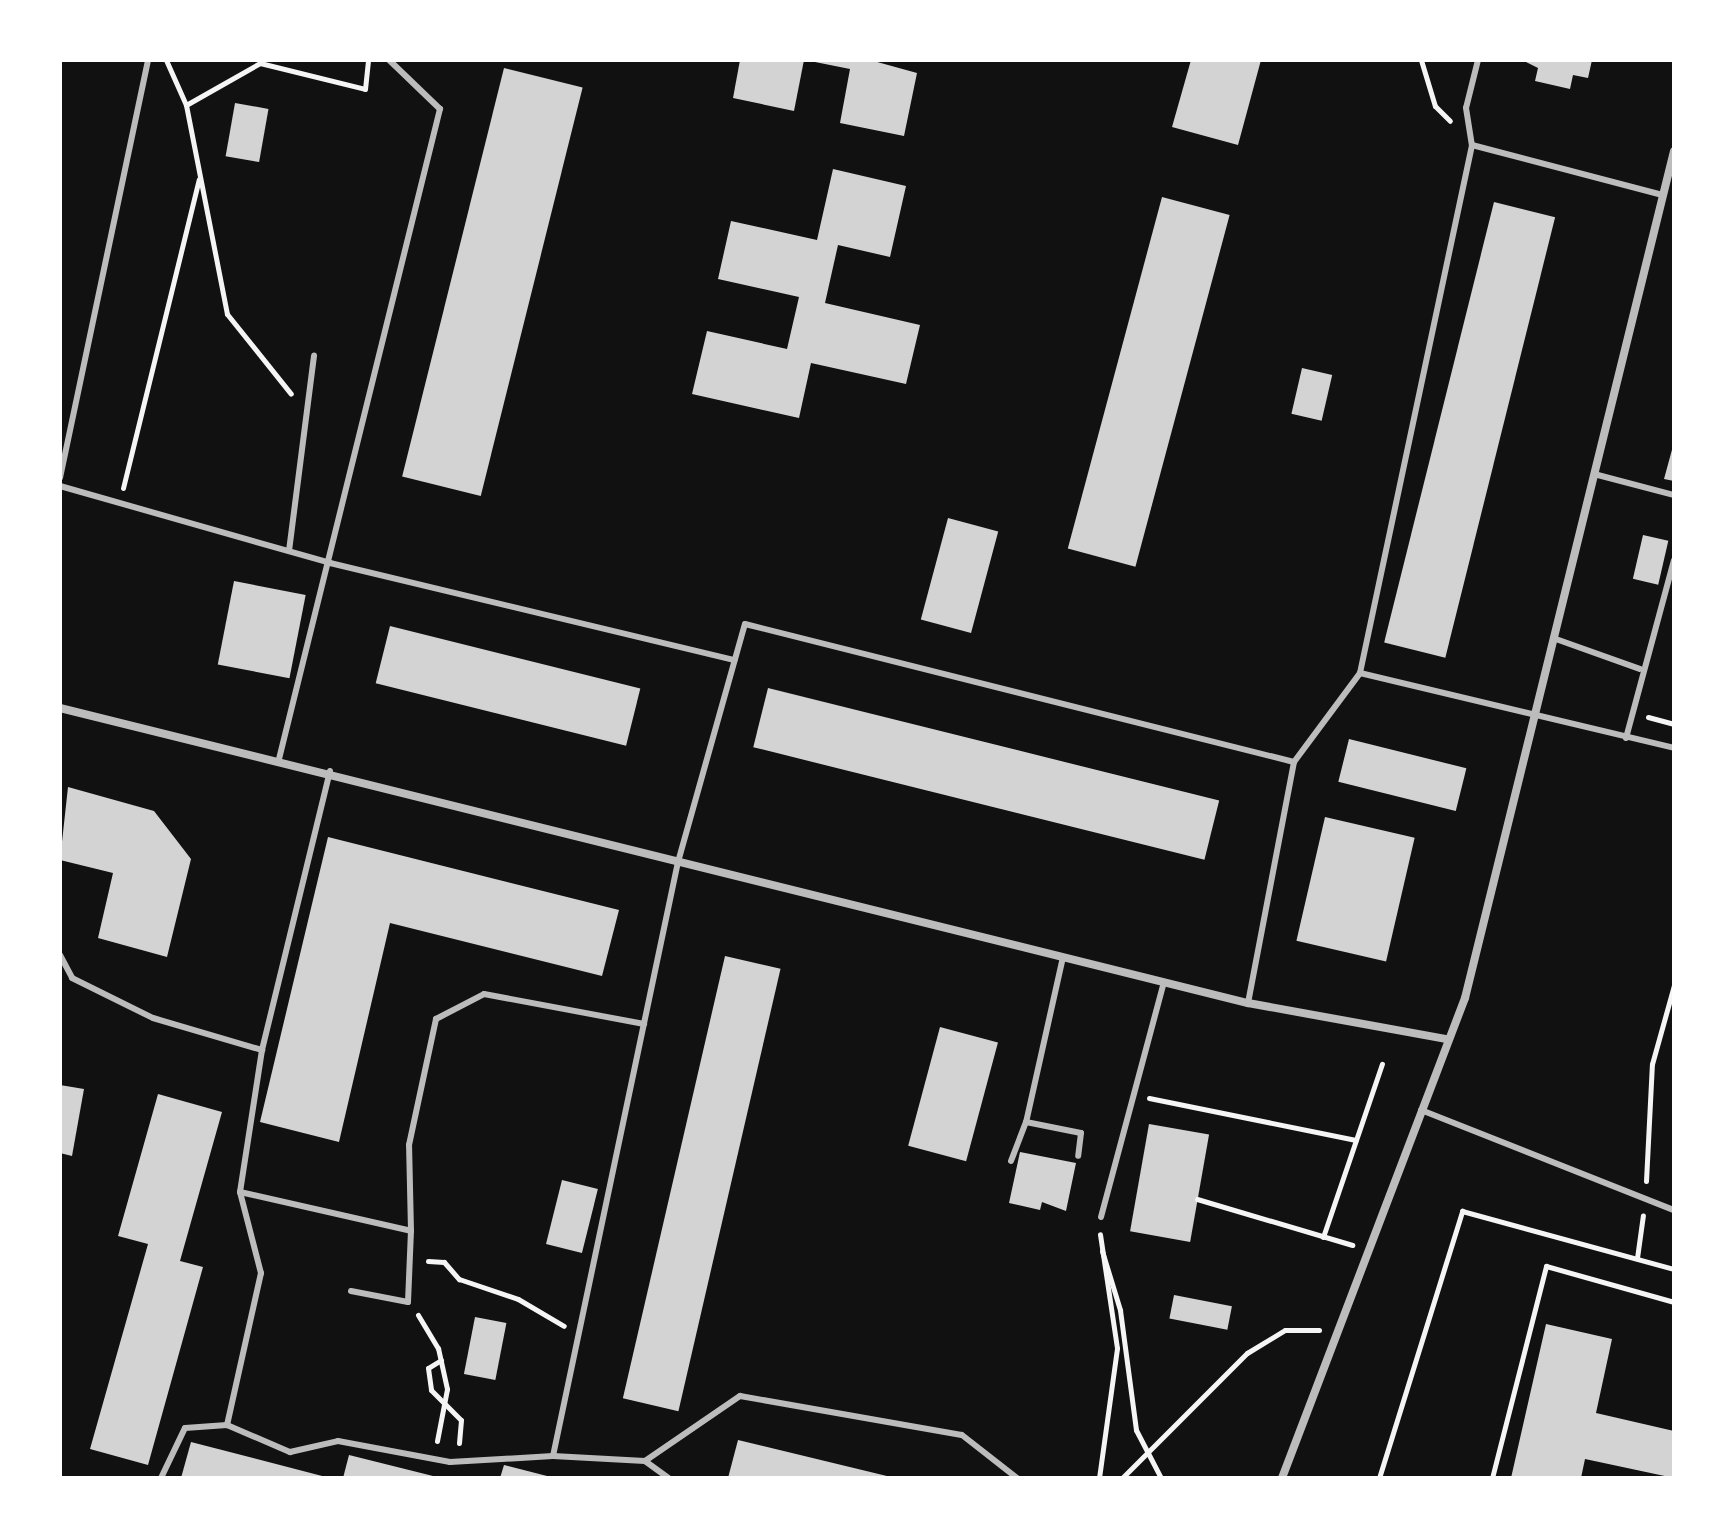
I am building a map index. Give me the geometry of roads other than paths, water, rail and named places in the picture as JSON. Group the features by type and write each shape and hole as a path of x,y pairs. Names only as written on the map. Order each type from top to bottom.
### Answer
{"street":[{"path":"1282,1478 1465,998 1528,718 1594,474 1674,151"},
{"path":"60,708 330,771 678,862 1248,1003 1447,1039"}],"lane":[{"path":"60,478 148,60"},
{"path":"279,759 440,109 389,60"},
{"path":"1248,1003 1294,762 1360,673 1472,145 1466,108 1478,60"},
{"path":"1472,145 1663,195"},
{"path":"289,551 314,356"},
{"path":"1594,474 1674,495"},
{"path":"60,486 330,563 735,660"},
{"path":"1626,738 1640,669 1674,560"},
{"path":"553,1456 678,862 745,624 1294,762"},
{"path":"1550,637 1640,669"},
{"path":"1360,673 1528,718 1674,748"},
{"path":"227,1425 261,1273 240,1192 262,1050 330,771"},
{"path":"60,955 72,978 153,1018 262,1050"},
{"path":"1011,1161 1026,1122 1063,957"},
{"path":"1101,1217 1164,982"},
{"path":"351,1291 408,1302 411,1231 409,1145 436,1019 484,994 644,1024"},
{"path":"1421,1110 1674,1210"},
{"path":"1026,1122 1081,1133 1078,1156"},
{"path":"240,1192 411,1231"},
{"path":"645,1461 740,1396 962,1435 1017,1478"},
{"path":"161,1478 185,1428 227,1425 290,1452 338,1441 458,1462 553,1456 645,1461 668,1478"}]}
